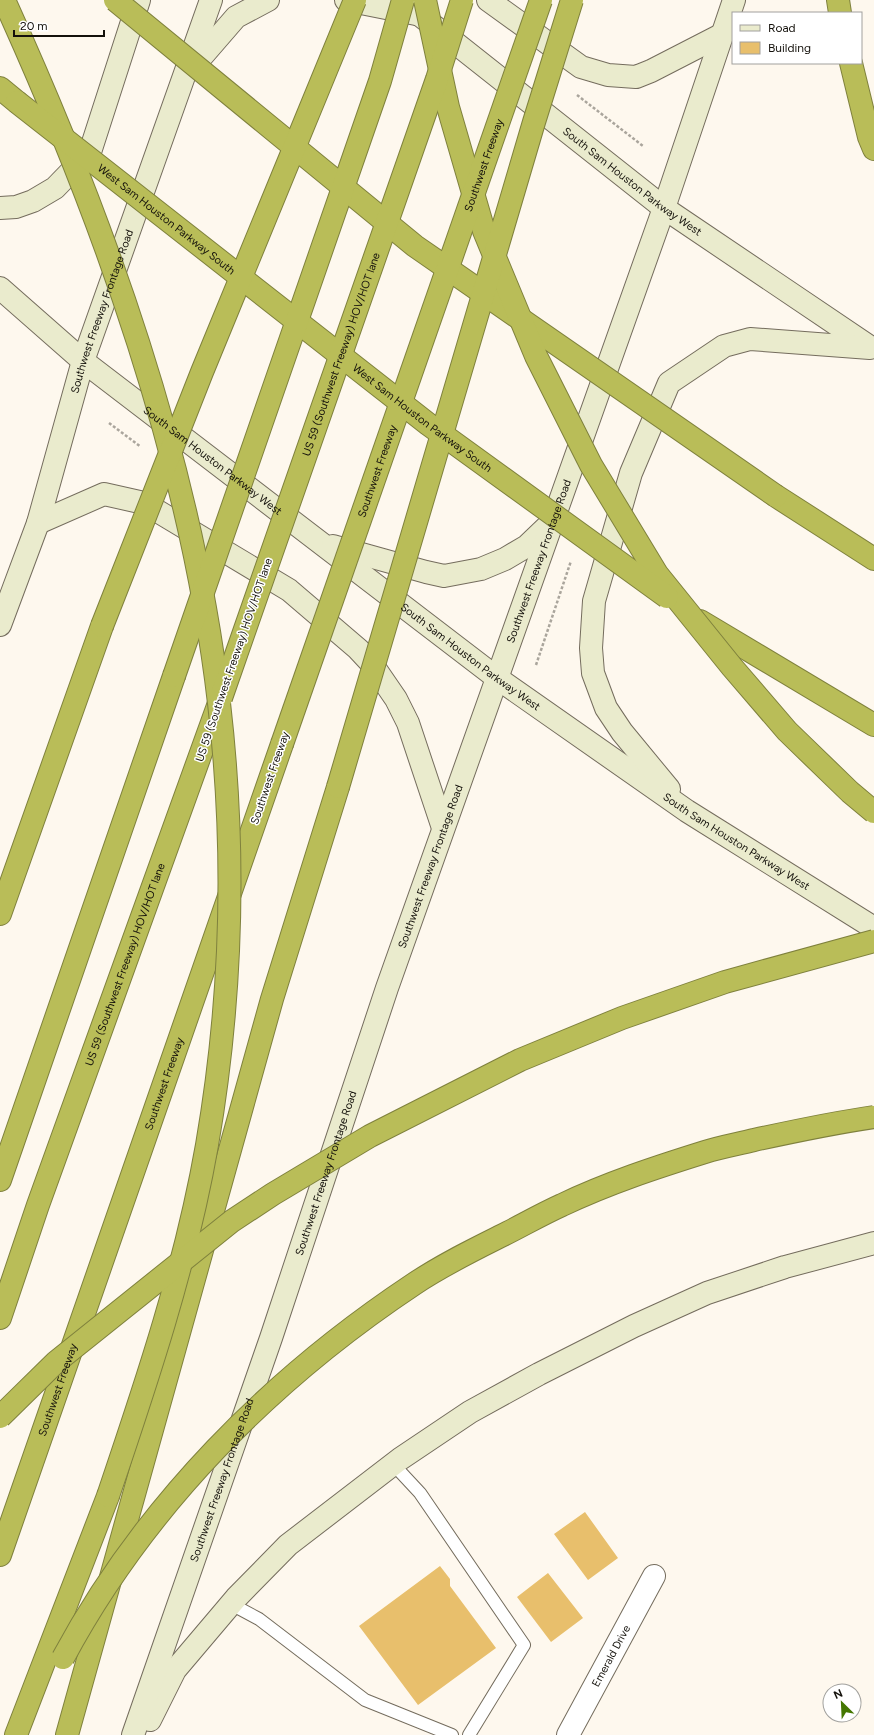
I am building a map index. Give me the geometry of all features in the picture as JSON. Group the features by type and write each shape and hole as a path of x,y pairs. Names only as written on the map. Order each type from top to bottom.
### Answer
{"highway":[{"path":"4,0 57,123 116,277 149,380 177,479 203,598 217,690 224,756 229,866 226,979 222,1032 215,1089 198,1193 179,1272 140,1403 108,1496 18,1731"},
{"path":"115,0 415,246 776,496 874,559"},
{"path":"0,914 102,626 202,372 355,0"},
{"path":"0,1180 380,81 402,0"},
{"name":"US 59 (Southwest Freeway) HOV/HOT lane","path":"0,1318 38,1205 219,703 437,79 462,0"},
{"name":"Southwest Freeway","path":"0,1555 541,0"},
{"path":"67,1735 272,999 338,787 499,240 572,0"},
{"path":"838,0 840,12"},
{"path":"422,8 448,107 484,231 536,356 591,465 657,574 727,660 787,731 850,792 874,812"},
{"path":"851,64 874,149"},
{"name":"West Sam Houston Parkway South","path":"0,88 428,424 700,621 874,725"},
{"path":"0,1417 56,1362 232,1221 273,1194 370,1136 520,1060 622,1018 725,982 874,941"},
{"path":"18,1731 121,1565 158,1514 203,1462 247,1417 327,1347 415,1283 467,1253 563,1204 644,1172 715,1150 820,1125 874,1117"}],"main road":[{"path":"0,208 16,207 33,201 55,188 90,152 139,0"},
{"name":"Southwest Freeway Frontage Road","path":"0,625 38,523 83,361 211,0"},
{"path":"183,78 236,17 268,0"},
{"path":"346,0 422,8"},
{"name":"South Sam Houston Parkway West","path":"402,0 422,8 664,208 872,349"},
{"path":"488,0 581,67 608,75 636,77 723,34"},
{"name":"Southwest Freeway Frontage Road","path":"132,1735 271,1338 387,988 664,208 734,0"},
{"path":"0,288 83,361"},
{"path":"687,811 622,732 606,708 593,673 591,648 594,601 631,473 669,383 724,346 750,339 872,349"},
{"name":"South Sam Houston Parkway West","path":"83,361 497,678 687,811 874,928"},
{"path":"38,523 104,494 144,503 289,590 358,648 372,664 396,699 408,723 443,828"},
{"path":"320,542 444,576 481,569 505,559 527,546 553,521"},
{"path":"142,1735 176,1670 231,1604 288,1545 393,1464 477,1408 539,1374 634,1326 714,1291 785,1267 874,1243"}],"street":[{"name":"Emerald Drive","path":"568,1735 654,1576"}],"lane":[{"path":"393,1464 420,1493 524,1645 468,1735"},
{"path":"231,1604 259,1619 365,1700 452,1735"}],"building":[{"path":"585,1512 618,1558 588,1580 554,1534"},
{"path":"440,1566 450,1579 450,1586 496,1648 418,1705 359,1626"},
{"path":"548,1573 583,1618 551,1642 517,1597"}]}
